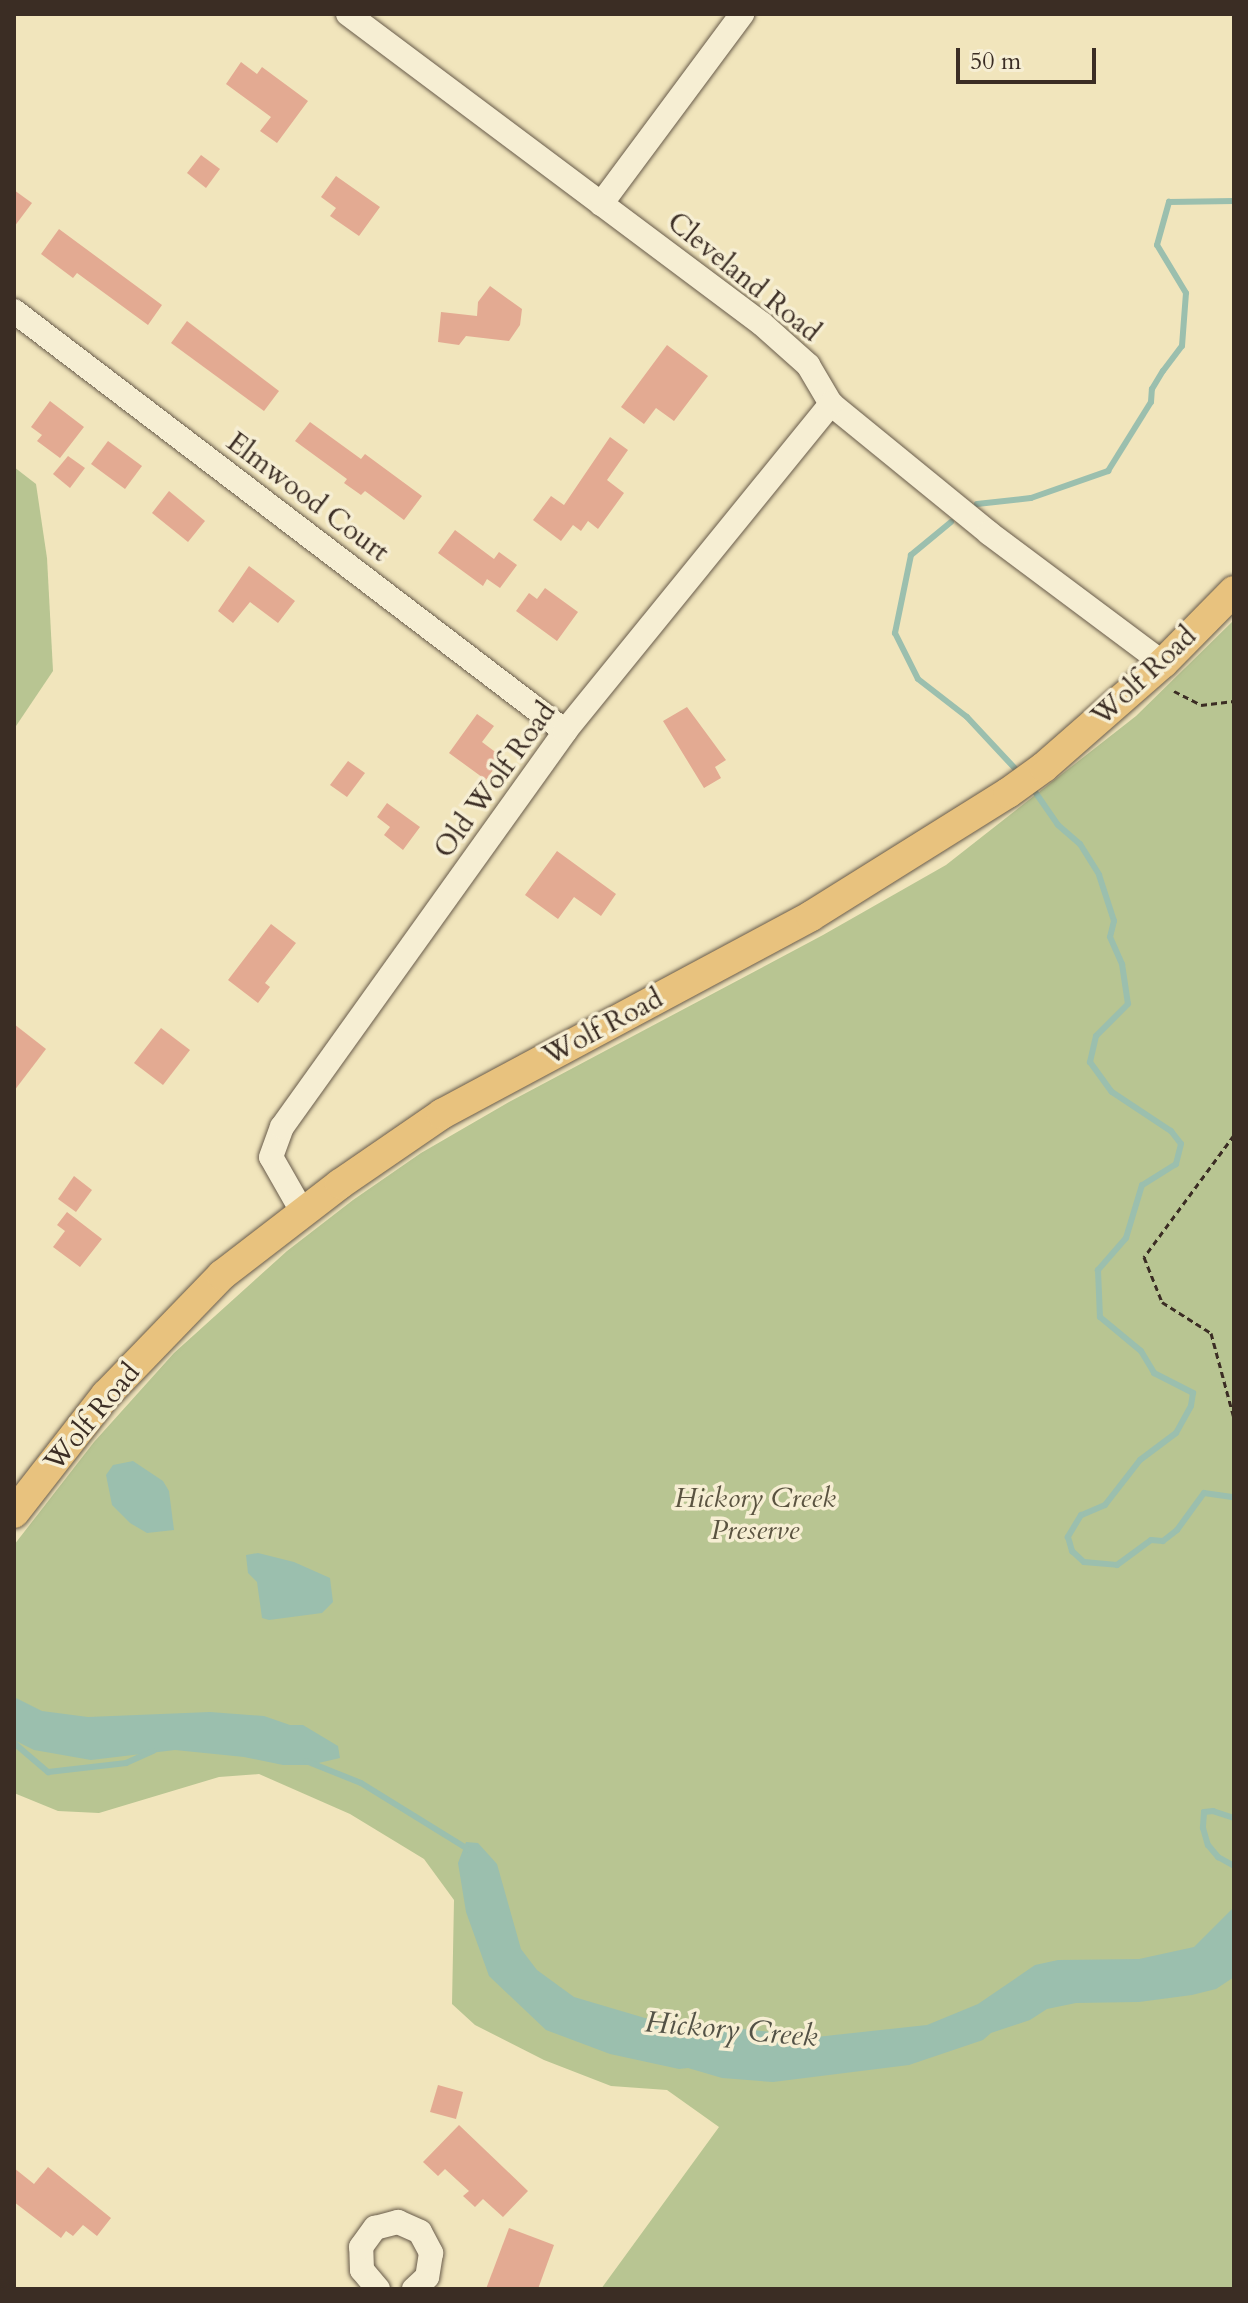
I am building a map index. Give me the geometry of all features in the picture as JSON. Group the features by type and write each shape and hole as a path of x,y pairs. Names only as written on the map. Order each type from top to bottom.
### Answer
{"main road":[{"name":"Wolf Road","path":"14,1513 106,1395 222,1275 303,1213 442,1114 811,916 1008,793 1044,767 1163,663 1234,591"}],"street":[{"name":"Cleveland Road","path":"348,14 762,324 808,365 831,404 989,533 1163,663"},
{"path":"601,204 742,14"},
{"name":"Elmwood Court","path":"14,311 565,731"},
{"name":"Old Wolf Road","path":"303,1213 271,1157 282,1127 565,731 831,404"},
{"path":"374,2288 362,2270 361,2247 375,2228 398,2222 420,2232 431,2253 427,2277 414,2289"}],"path":[{"path":"1174,691 1201,705 1234,701"},
{"path":"1234,1135 1144,1257 1162,1302 1211,1333 1234,1418"}],"green space":[{"path":"14,467 36,484 47,558 53,671 14,729"},
{"name":"Hickory Creek Preserve","path":"1234,620 1234,2289 601,2289 719,2127 667,2090 611,2086 544,2060 475,2025 452,2004 454,1900 424,1859 350,1814 259,1774 219,1777 99,1813 58,1811 14,1793 14,1545 94,1442 174,1353 287,1251 353,1200 421,1153 509,1102 823,935 946,865 1136,716"}],"water":[{"path":"133,1461 163,1481 169,1491 174,1530 147,1533 130,1523 112,1505 106,1475 113,1465"},
{"path":"258,1553 294,1562 330,1578 333,1602 322,1613 269,1620 262,1618 257,1582 248,1573 246,1555"},
{"path":"14,1697 42,1711 88,1717 210,1712 264,1716 290,1725 303,1725 338,1746 340,1758 310,1765 283,1765 244,1757 175,1750 91,1760 34,1750 14,1740"},
{"path":"466,1842 478,1843 497,1864 521,1949 537,1970 574,1997 645,2018 816,2037 927,2025 978,2004 1035,1965 1058,1960 1139,1959 1194,1947 1234,1907 1234,1977 1216,1989 1192,1995 1139,2002 1076,2003 1047,2009 1030,2020 991,2033 983,2040 909,2065 773,2082 722,2078 688,2068 679,2069 610,2054 546,2030 489,1976 466,1912 458,1863"}],"building":[{"path":"241,62 257,74 262,67 308,101 277,143 260,131 271,117 226,84"},
{"path":"201,155 220,169 206,188 187,173"},
{"path":"336,176 380,207 359,236 330,216 336,208 321,197"},
{"path":"14,190 32,203 14,227"},
{"path":"59,229 162,305 148,325 77,273 73,278 41,254"},
{"path":"490,286 522,309 520,325 509,341 466,336 459,345 438,342 441,312 477,316 478,302"},
{"path":"187,321 279,391 264,411 171,343"},
{"path":"667,345 708,376 674,421 656,408 644,424 621,407"},
{"path":"50,401 84,427 60,458 37,441 42,435 31,427"},
{"path":"310,422 361,459 365,454 422,496 404,520 365,491 361,495 344,483 347,479 295,441"},
{"path":"610,437 628,450 607,480 624,493 598,529 588,521 581,531 573,525 561,541 533,520 551,496 564,505"},
{"path":"108,441 142,466 125,489 91,464"},
{"path":"68,456 85,468 70,488 53,474"},
{"path":"169,491 205,521 188,542 152,513"},
{"path":"455,530 494,559 499,552 517,565 500,588 487,579 483,586 438,553"},
{"path":"249,566 295,601 278,623 250,602 233,623 218,611"},
{"path":"545,588 578,612 557,641 516,611 529,593 537,599"},
{"path":"687,707 726,760 715,767 721,778 704,788 663,721"},
{"path":"477,714 494,726 482,742 502,757 486,780 449,753"},
{"path":"348,761 365,773 347,797 330,785"},
{"path":"387,803 420,827 403,850 384,835 390,827 377,817"},
{"path":"557,851 616,894 601,916 574,897 558,919 525,895"},
{"path":"271,924 296,943 265,983 270,987 258,1003 228,980"},
{"path":"14,1024 46,1049 14,1091"},
{"path":"161,1028 190,1050 163,1085 134,1063"},
{"path":"74,1176 92,1190 76,1212 58,1199"},
{"path":"67,1212 102,1239 80,1267 53,1247 65,1231 57,1225"},
{"path":"438,2085 463,2092 456,2119 430,2112"},
{"path":"459,2125 528,2191 503,2217 483,2199 475,2207 463,2196 469,2191 445,2169 438,2176 423,2162"},
{"path":"48,2167 111,2218 97,2236 83,2225 73,2236 66,2231 61,2238 14,2202 14,2168 34,2184"},
{"path":"509,2228 554,2245 538,2289 486,2289"}],"waterway":[{"path":"977,504 1031,498 1108,471 1151,402 1152,389 1182,346 1186,293 1157,245 1169,202 1234,201"},
{"path":"951,522 911,555 895,633 918,679 967,717 1021,775"},
{"path":"1031,786 1058,825 1080,844 1099,875 1114,921 1110,937 1122,964 1128,1004 1096,1036 1090,1062 1112,1092 1171,1131 1181,1144 1176,1164 1142,1185 1126,1238 1098,1270 1100,1317 1141,1351 1154,1373 1193,1393 1191,1406 1176,1433 1140,1460 1105,1505 1081,1515 1068,1537 1072,1551 1084,1562 1117,1565 1151,1540 1163,1541 1177,1530 1204,1493 1234,1497"},
{"name":"Hickory Creek","path":"14,1743 48,1772 126,1763 153,1751"},
{"name":"Hickory Creek","path":"306,1761 361,1783 468,1849"},
{"path":"1234,1818 1213,1811 1204,1812 1203,1828 1208,1845 1218,1857 1234,1866"}]}
